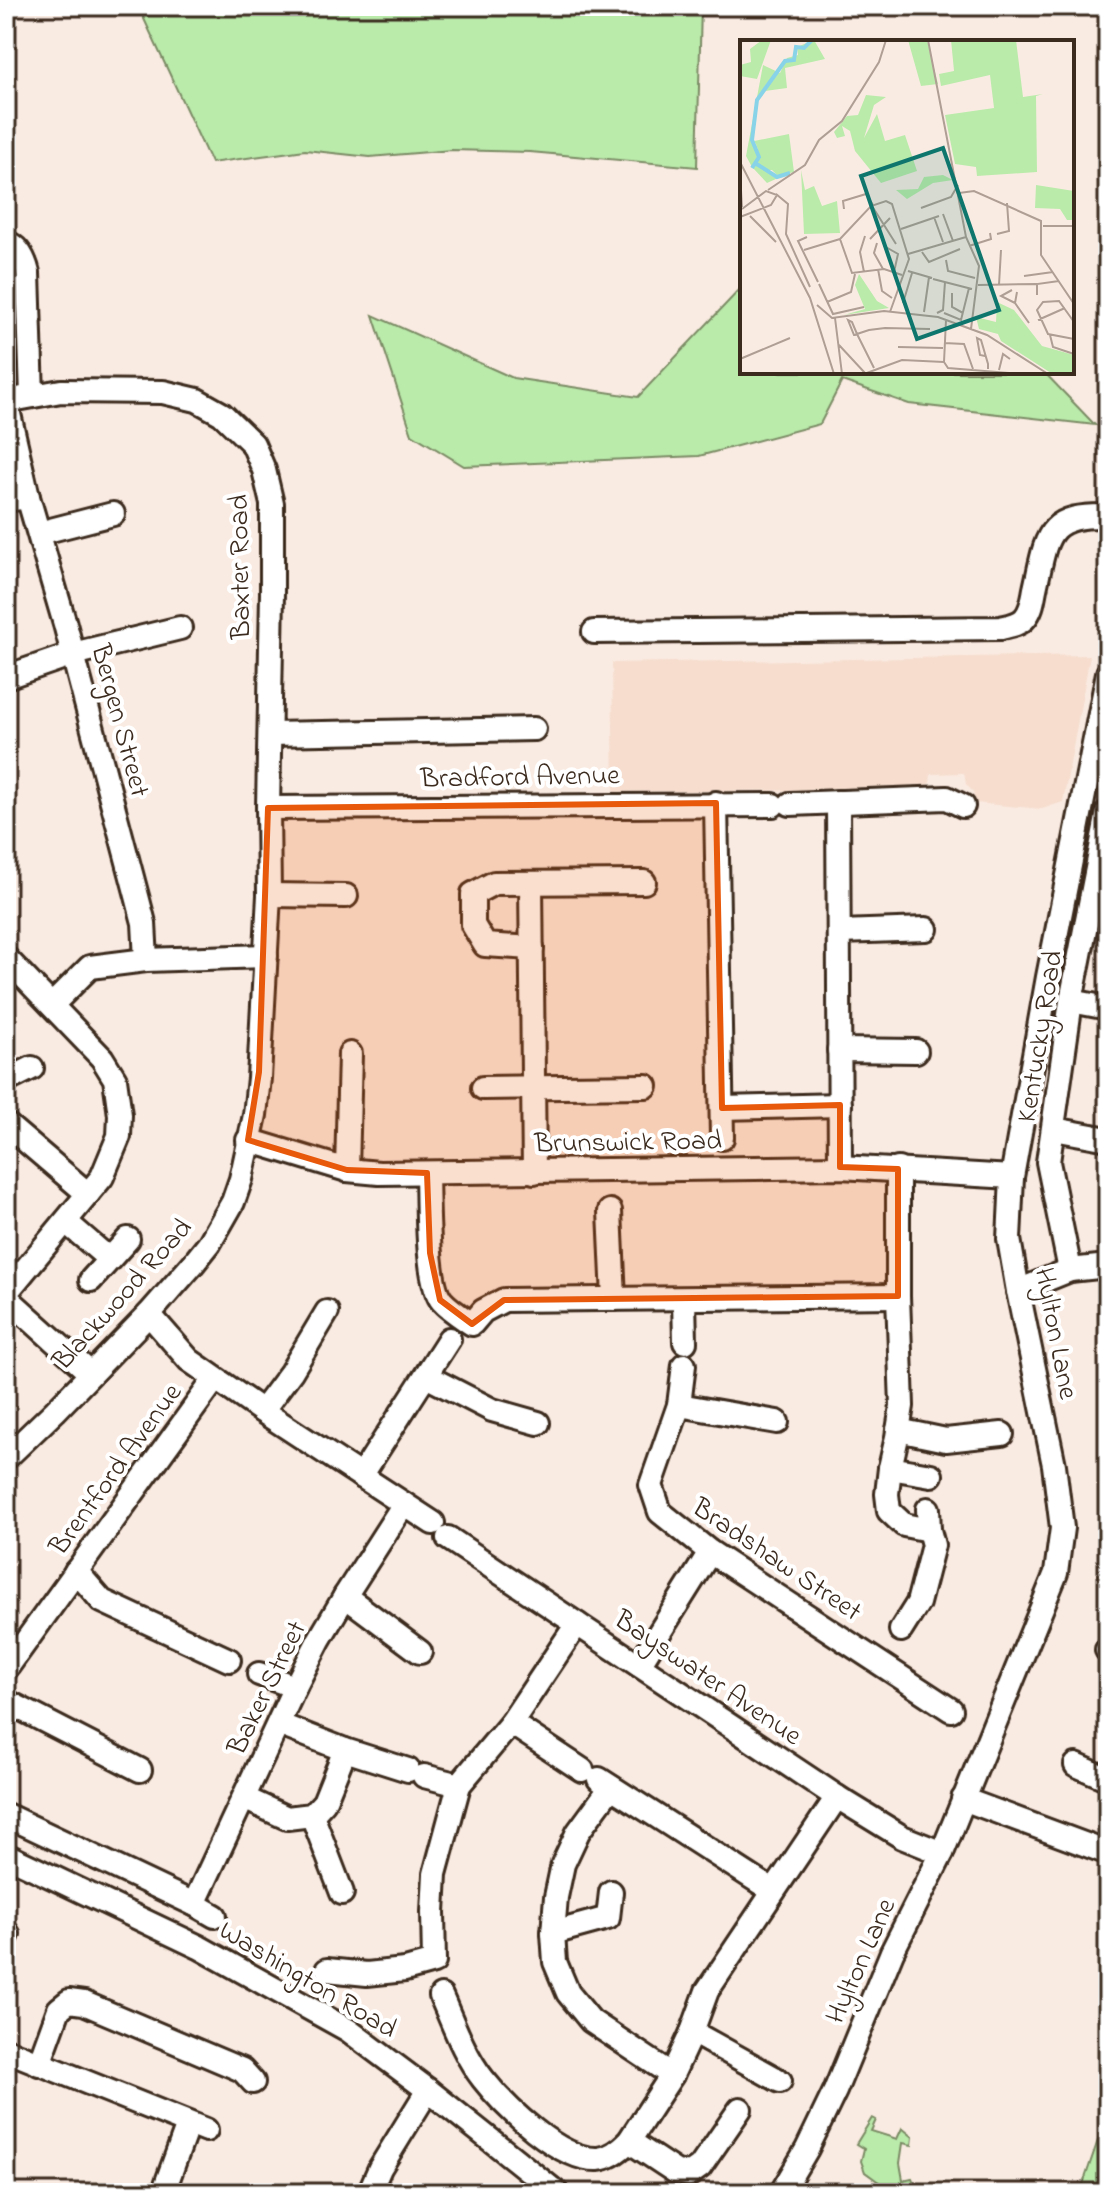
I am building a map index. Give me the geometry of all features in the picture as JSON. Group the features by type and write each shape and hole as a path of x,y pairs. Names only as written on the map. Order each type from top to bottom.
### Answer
{"street":[{"path":"6,242 13,245 24,260 28,273 32,396"},
{"name":"Baxter Road","path":"6,401 61,391 163,392 197,400 222,414 253,444 264,470 272,504 266,956"},
{"name":"Bergen Street","path":"6,401 17,498 39,533 73,654 144,923 146,960"},
{"path":"39,533 113,514"},
{"path":"594,632 1001,628 1023,621 1030,611 1050,532 1061,522 1086,515 1108,516"},
{"path":"6,677 73,654 180,628"},
{"name":"Hylton Lane","path":"781,2193 835,2091 892,1952 942,1853 1056,1573 1062,1528 1054,1465 1009,1239 1012,1177 1108,673"},
{"path":"270,734 534,729"},
{"name":"Bradford Avenue","path":"268,808 781,804 947,798 963,806"},
{"path":"838,802 840,1167"},
{"path":"716,803 722,1138"},
{"name":"Kentucky Road","path":"1070,1270 1048,1162 1071,1001 1102,883 1108,812"},
{"path":"532,948 485,945 473,925 473,894 494,883 644,882"},
{"path":"531,883 534,1172"},
{"path":"269,895 346,896"},
{"path":"840,932 926,929"},
{"path":"52,1005 90,967 146,960 266,956"},
{"name":"Blackwood Road","path":"6,1458 149,1314 198,1258 233,1202 255,1115 266,956"},
{"path":"6,958 102,1058 115,1079 119,1099 119,1136 102,1177 6,1295 90,1373"},
{"path":"1071,1001 1108,1008"},
{"path":"839,1050 916,1051"},
{"path":"347,1170 350,1054"},
{"path":"6,1081 32,1068"},
{"path":"483,1088 646,1086"},
{"path":"722,1108 840,1105"},
{"path":"6,1124 88,1194"},
{"path":"1054,1129 1108,1139"},
{"name":"Brunswick Road","path":"248,1140 347,1170 379,1173 840,1167 1012,1177"},
{"path":"898,1169 902,1406 887,1494 889,1511 904,1525 929,1520 933,1545 918,1603 901,1630"},
{"path":"427,1173 430,1253 436,1287 440,1300 472,1324 483,1311 504,1300 898,1296"},
{"path":"610,1211 614,1299"},
{"path":"66,1222 109,1259"},
{"path":"91,1280 128,1239"},
{"path":"1018,1291 1070,1270 1108,1266"},
{"path":"684,1299 685,1342"},
{"path":"262,1411 291,1372 327,1312"},
{"name":"Bayswater Avenue","path":"149,1314 189,1360 262,1411 837,1797 902,1837 942,1853"},
{"path":"361,1476 449,1339"},
{"name":"Bradshaw Street","path":"684,1365 679,1405 651,1485 660,1512 710,1552 887,1659 951,1710"},
{"path":"426,1376 492,1410 538,1423"},
{"name":"Brentford Avenue","path":"6,1669 215,1379"},
{"path":"679,1405 777,1422"},
{"path":"898,1430 946,1440 1002,1434"},
{"path":"890,1468 931,1475"},
{"name":"Baker Street","path":"194,1904 295,1687 345,1596 404,1504"},
{"path":"639,1665 710,1552"},
{"path":"76,1571 102,1601 229,1660"},
{"path":"345,1596 420,1652"},
{"path":"327,1970 367,1974 405,1970 434,1962 435,1874 459,1785 511,1723 577,1624"},
{"path":"259,1674 295,1687"},
{"path":"6,1701 140,1770"},
{"path":"511,1723 773,1891"},
{"path":"278,1724 345,1750 459,1785"},
{"path":"244,1798 287,1818 312,1815 324,1802 345,1750"},
{"path":"1076,1765 1108,1779"},
{"path":"597,1778 563,1864 553,1933 555,1962 568,1993 591,2021 672,2075"},
{"path":"441,1996 460,2039 483,2078 518,2115 549,2141 576,2156 597,2159 608,2156 629,2141 672,2075 707,1991 837,1797"},
{"path":"963,1799 1108,1853"},
{"path":"6,1815 215,1916"},
{"path":"312,1815 342,1893"},
{"name":"Washington Road","path":"6,1855 199,1947 348,2030 557,2193"},
{"path":"553,1933 608,1918 611,1892"},
{"path":"39,2064 59,2009 69,2001 84,2003 242,2070 253,2082"},
{"path":"692,2032 780,2081"},
{"path":"6,2050 197,2127 163,2193"},
{"path":"369,2193 380,2168 428,2090"},
{"path":"629,2141 676,2172 690,2174 700,2167 740,2109"}],"highlighted area":[{"path":"716,803 722,1108 840,1105 840,1167 898,1169 898,1296 504,1300 472,1324 440,1300 430,1253 427,1173 347,1170 248,1140 259,1072 268,808"}],"shaded area":[{"path":"1090,655 1063,802 1042,809 975,803 964,773 931,774 930,783 918,789 614,792 612,663"}],"green space":[{"path":"138,6 701,6 697,167 530,152 452,150 370,157 305,150 211,163"},
{"path":"740,289 740,374 1046,374 1095,425 909,404 842,381 820,424 699,456 464,466 412,434 373,315 513,378 638,397"},
{"path":"1108,2111 1108,2193 1080,2193"},
{"path":"872,2118 876,2120 871,2131 897,2139 902,2128 913,2137 912,2145 903,2143 900,2163 903,2180 912,2178 918,2193 894,2193 865,2172 861,2161 864,2149 856,2144"}]}
